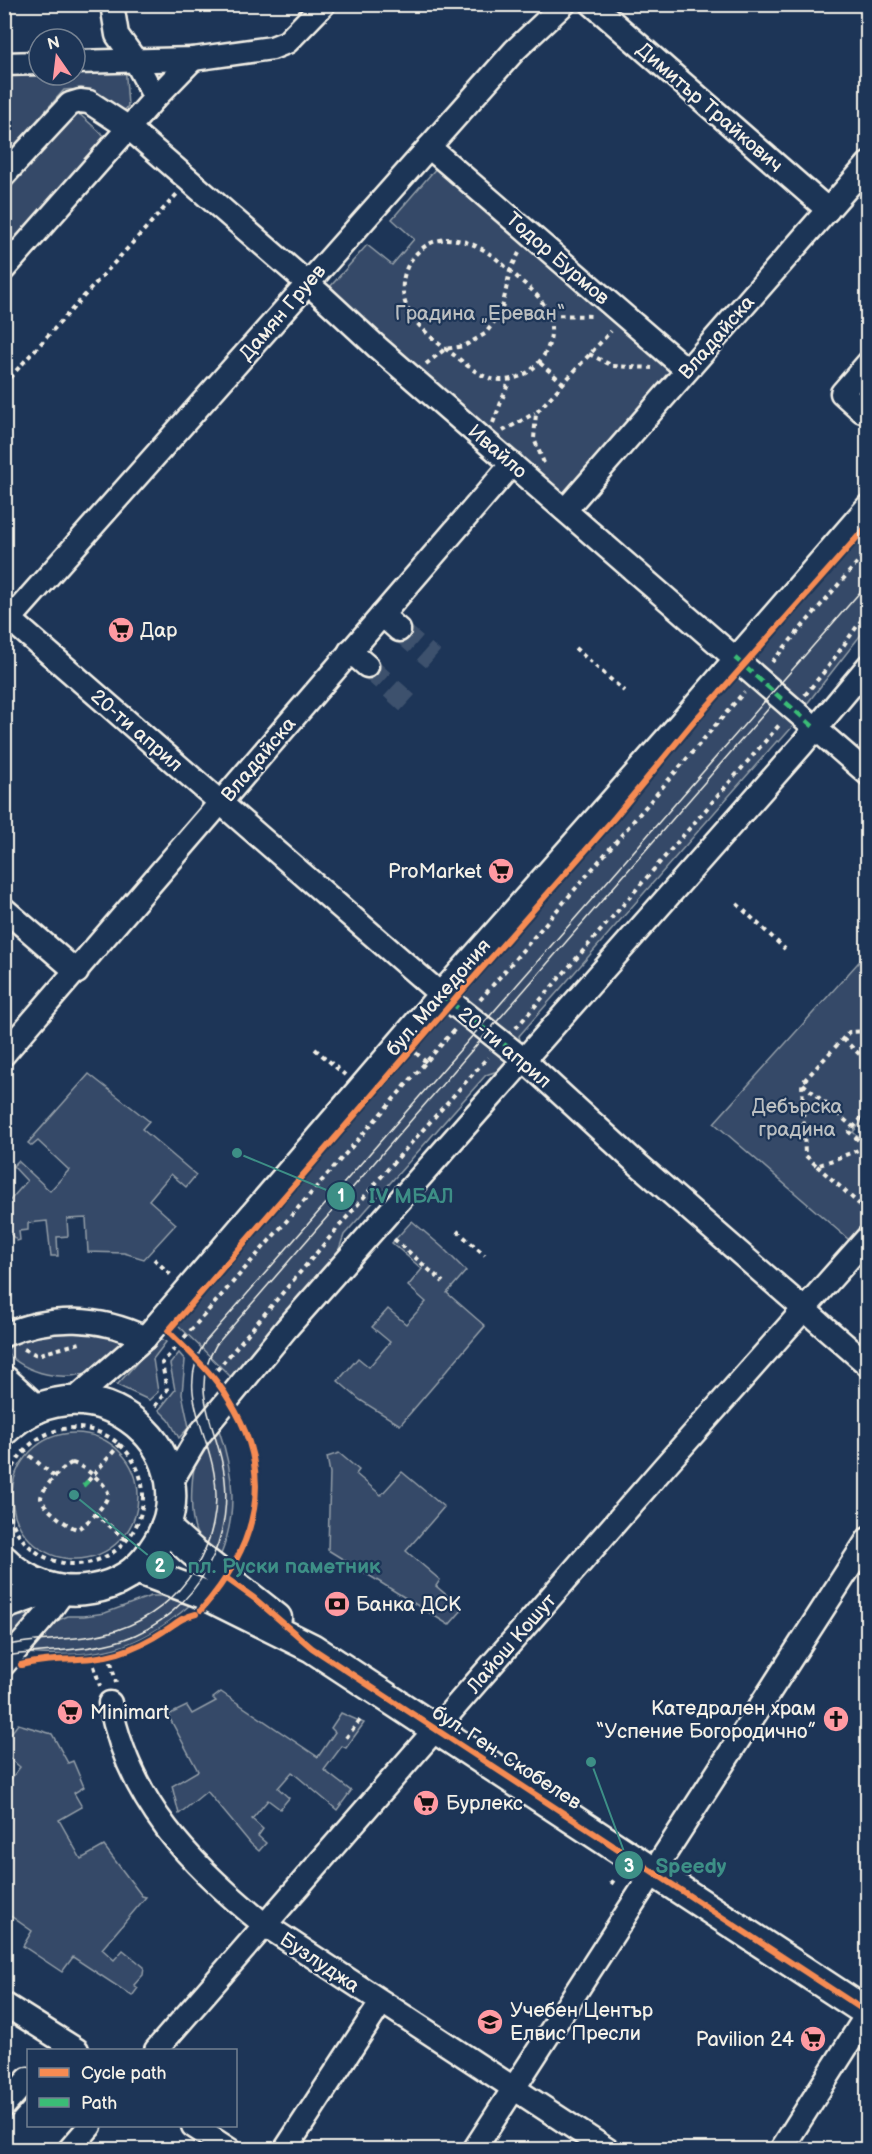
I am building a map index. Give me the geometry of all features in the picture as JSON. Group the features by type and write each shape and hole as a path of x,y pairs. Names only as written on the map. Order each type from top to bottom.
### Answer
{"main road":[{"path":"4,1380 36,1409"},
{"path":"4,1560 29,1580 58,1589 86,1590 108,1586 136,1569 156,1546 165,1527 170,1506 170,1484 159,1451 138,1424 112,1408 94,1402 74,1400 54,1402 22,1416 14,1441"},
{"name":"бул. Ген. Скобелев","path":"165,1527 229,1573 312,1648"},
{"name":"бул. Ген. Скобелев","path":"136,1569 203,1594 312,1648 867,2013"},
{"path":"4,1605 58,1589"}],"street":[{"path":"87,62 193,59 280,46 288,42 324,4"},
{"name":"Дамян Груев","path":"6,620 515,50 564,4"},
{"name":"Димитър Трайкович","path":"592,4 828,210"},
{"path":"113,6 117,35 135,60 155,98"},
{"path":"4,269 155,98 193,59"},
{"path":"4,64 27,63"},
{"name":"Ивайло","path":"4,175 70,104 80,101 89,102 129,128 867,774"},
{"name":"Тодор Бурмов","path":"429,147 687,370"},
{"name":"Владайска","path":"565,510 867,164"},
{"path":"862,411 842,393 867,363"},
{"name":"Владайска","path":"4,1054 77,972 512,464"},
{"name":"бул. Македония","path":"74,1400 145,1338 440,994 867,506"},
{"path":"381,615 399,630"},
{"name":"20-ти април","path":"6,620 440,994 523,1059 867,1365"},
{"path":"350,651 367,666"},
{"path":"170,1484 199,1435 231,1403 523,1059 816,729 867,666"},
{"path":"4,909 77,972"},
{"name":"Лайош Кошут","path":"157,2049 867,1237"},
{"path":"4,1335 39,1324 75,1321 113,1325 145,1338"},
{"path":"474,2150 867,1539"},
{"path":"4,1664 48,1613 58,1589"},
{"name":"Бузлуджа","path":"110,1703 116,1732 126,1759 149,1803 168,1831 200,1870 265,1926 608,2150"},
{"path":"285,2150 381,2003"},
{"path":"4,2004 64,2047"},
{"path":"781,2150 867,2013"},
{"path":"4,2106 27,2080"},
{"path":"69,2150 89,2127"},
{"path":"195,2127 230,2150"}],"path":[{"path":"4,384 190,181"},
{"path":"446,238 463,240 478,246 510,271 542,300 550,315 552,332 549,349 540,363 526,374 510,379 493,379 477,373 445,349 411,316 404,301 402,284 406,267 416,254 430,243 446,238"},
{"path":"428,363 445,349 464,346 485,334 501,313 510,271 519,252"},
{"path":"550,315 625,316"},
{"path":"486,441 536,413 625,316"},
{"path":"590,354 613,366 687,370"},
{"path":"540,363 563,383"},
{"path":"486,441 510,379"},
{"path":"536,413 534,439 547,470"},
{"path":"155,1406 167,1390 162,1363 467,1016 734,702 758,678 867,550"},
{"path":"211,1377 372,1188 512,1032 793,709 828,667 867,612"},
{"path":"575,648 624,691"},
{"path":"737,904 785,949"},
{"path":"867,1031 849,1032 802,1083 805,1155 867,1212"},
{"path":"843,1039 867,1062"},
{"path":"419,1041 412,1049 426,1062"},
{"path":"315,1049 350,1079"},
{"path":"802,1083 853,1127"},
{"path":"817,1166 867,1148 849,1132 867,1111"},
{"path":"457,1231 485,1255"},
{"path":"391,1236 443,1282"},
{"path":"154,1258 177,1280"},
{"path":"175,1337 189,1351"},
{"path":"205,1371 231,1403 253,1455 257,1487 251,1526 229,1573"},
{"path":"77,1427 106,1435 129,1454 142,1482 141,1513 135,1527 116,1551 87,1563 57,1562 30,1548 19,1536 11,1522 6,1492 15,1463 14,1441 35,1440 62,1428 77,1427"},
{"path":"14,1441 55,1477"},
{"path":"88,1480 120,1445"},
{"path":"72,1462 81,1466 104,1485 108,1494 85,1525 77,1529 68,1526 46,1506 41,1498 42,1493 55,1477 72,1462"},
{"path":"95,1513 126,1540"},
{"path":"85,1660 96,1658"},
{"path":"346,1738 360,1720"},
{"path":"611,1884 617,1876"}],"green space":[{"path":"125,63 128,106 120,116 86,94 64,90 5,154 4,66 27,65 27,87 87,87 87,64"},
{"path":"77,112 108,139 5,254 5,194"},
{"name":"Градина „Ереван“","path":"444,159 687,370 565,510 322,296 367,245 392,265 414,239 392,219"},
{"path":"867,532 867,627 806,705 809,708 779,742 777,741 519,1036 522,1048 503,1069 486,1075 344,1235 338,1252 231,1377 178,1325 596,843 708,709"},
{"name":"Дебърска градина","path":"866,954 867,1116 853,1132 867,1145 868,1230 855,1245 714,1123"},
{"path":"89,1074 149,1121 142,1129 196,1175 186,1187 171,1174 149,1200 176,1224 144,1259 124,1253 88,1252 86,1218 67,1219 68,1236 57,1237 58,1256 51,1256 47,1221 28,1223 28,1230 19,1231 20,1240 17,1241 5,1228 5,1206 27,1181 13,1166 18,1161 50,1191 69,1170 38,1141 32,1146 28,1143"},
{"path":"412,1221 466,1271 447,1293 485,1326 400,1425 360,1400 338,1381 358,1358 369,1367 390,1342 372,1327 388,1309 406,1324 426,1302 408,1286 422,1269 392,1243"},
{"path":"90,1331 126,1340 104,1364 96,1369 72,1376 35,1371 24,1366 5,1351 23,1340 34,1337"},
{"path":"160,1337 166,1342 153,1359 158,1392 149,1400 117,1385"},
{"path":"179,1353 185,1360 182,1394 189,1427 179,1438 169,1420 159,1410 175,1390 170,1364"},
{"path":"219,1430 228,1462 232,1494 230,1525 220,1557 199,1538 195,1530 192,1508 192,1481 197,1459 204,1445"},
{"path":"75,1433 99,1438 119,1452 133,1472 138,1496 133,1520 119,1540 99,1554 75,1559 51,1554 31,1540 17,1520 12,1496 17,1472 31,1452 51,1438"},
{"path":"339,1453 359,1470 356,1474 381,1495 402,1472 444,1507 406,1551 440,1580 436,1586 463,1609 449,1625 328,1550 330,1473 327,1457"},
{"path":"151,1596 162,1596 190,1605 152,1633 114,1648 94,1653 51,1655 26,1653 56,1621 68,1616 105,1613"},
{"path":"26,1615 36,1616 19,1636 5,1639 5,1624"},
{"path":"221,1692 318,1757 335,1732 331,1728 341,1713 364,1723 346,1748 342,1746 324,1770 351,1791 337,1810 292,1772 278,1788 289,1798 280,1809 268,1800 252,1819 263,1829 258,1836 266,1843 259,1851 207,1791 179,1814 172,1786 198,1771 168,1715 187,1706 192,1714 216,1701 213,1698"},
{"path":"18,1724 52,1734 68,1763 73,1761 84,1787 74,1793 82,1807 59,1820 81,1859 104,1846 142,1896 146,1897 102,1949 114,1960 123,1950 144,1967 143,1975 134,1985 138,1988 132,1996 73,1957 62,1972 23,1946 32,1931 5,1912 5,1782 7,1784 20,1767 5,1754 5,1741"}],"tunnel":[{"path":"399,630 433,659"},
{"path":"367,666 415,710"}],"tram line":[{"path":"4,1646 89,1636 117,1630 141,1620 162,1606 180,1589 195,1569 206,1547 213,1523 216,1498 214,1473 193,1392 193,1376 197,1359 205,1342 868,583"},
{"path":"4,1657 82,1648 122,1640 149,1628 172,1612 192,1592 207,1568 218,1543 225,1515 226,1487 221,1458 205,1402 204,1388 205,1374 216,1345 770,707"}],"marked path":[{"path":"735,658 816,729"},
{"path":"440,994 523,1059"},
{"path":"83,1486 88,1481"}],"cycle path":[{"path":"201,1610 236,1561 247,1535 254,1510 256,1483 253,1456 244,1428 223,1390 209,1372 168,1331 615,817 696,719 868,525"},
{"path":"226,1578 254,1598 312,1648 868,2013"},
{"path":"21,1665 33,1662 93,1658 118,1653 147,1641 182,1619 196,1614"}],"place":[{"name":"Дар","path":"121,630"},
{"name":"ProMarket","path":"501,871"},
{"name":"IV МБАЛ","path":"237,1153"},
{"name":"пл. Руски паметник","path":"74,1495"},
{"name":"Банка ДСК","path":"337,1604"},
{"name":"Minimart","path":"70,1712"},
{"name":"Катедрален храм “Успение Богородично”","path":"836,1719"},
{"name":"Speedy","path":"591,1762"},
{"name":"Бурлекс","path":"426,1803"},
{"name":"Учебен Център Елвис Пресли","path":"490,2022"},
{"name":"Pavilion 24","path":"813,2039"}]}
